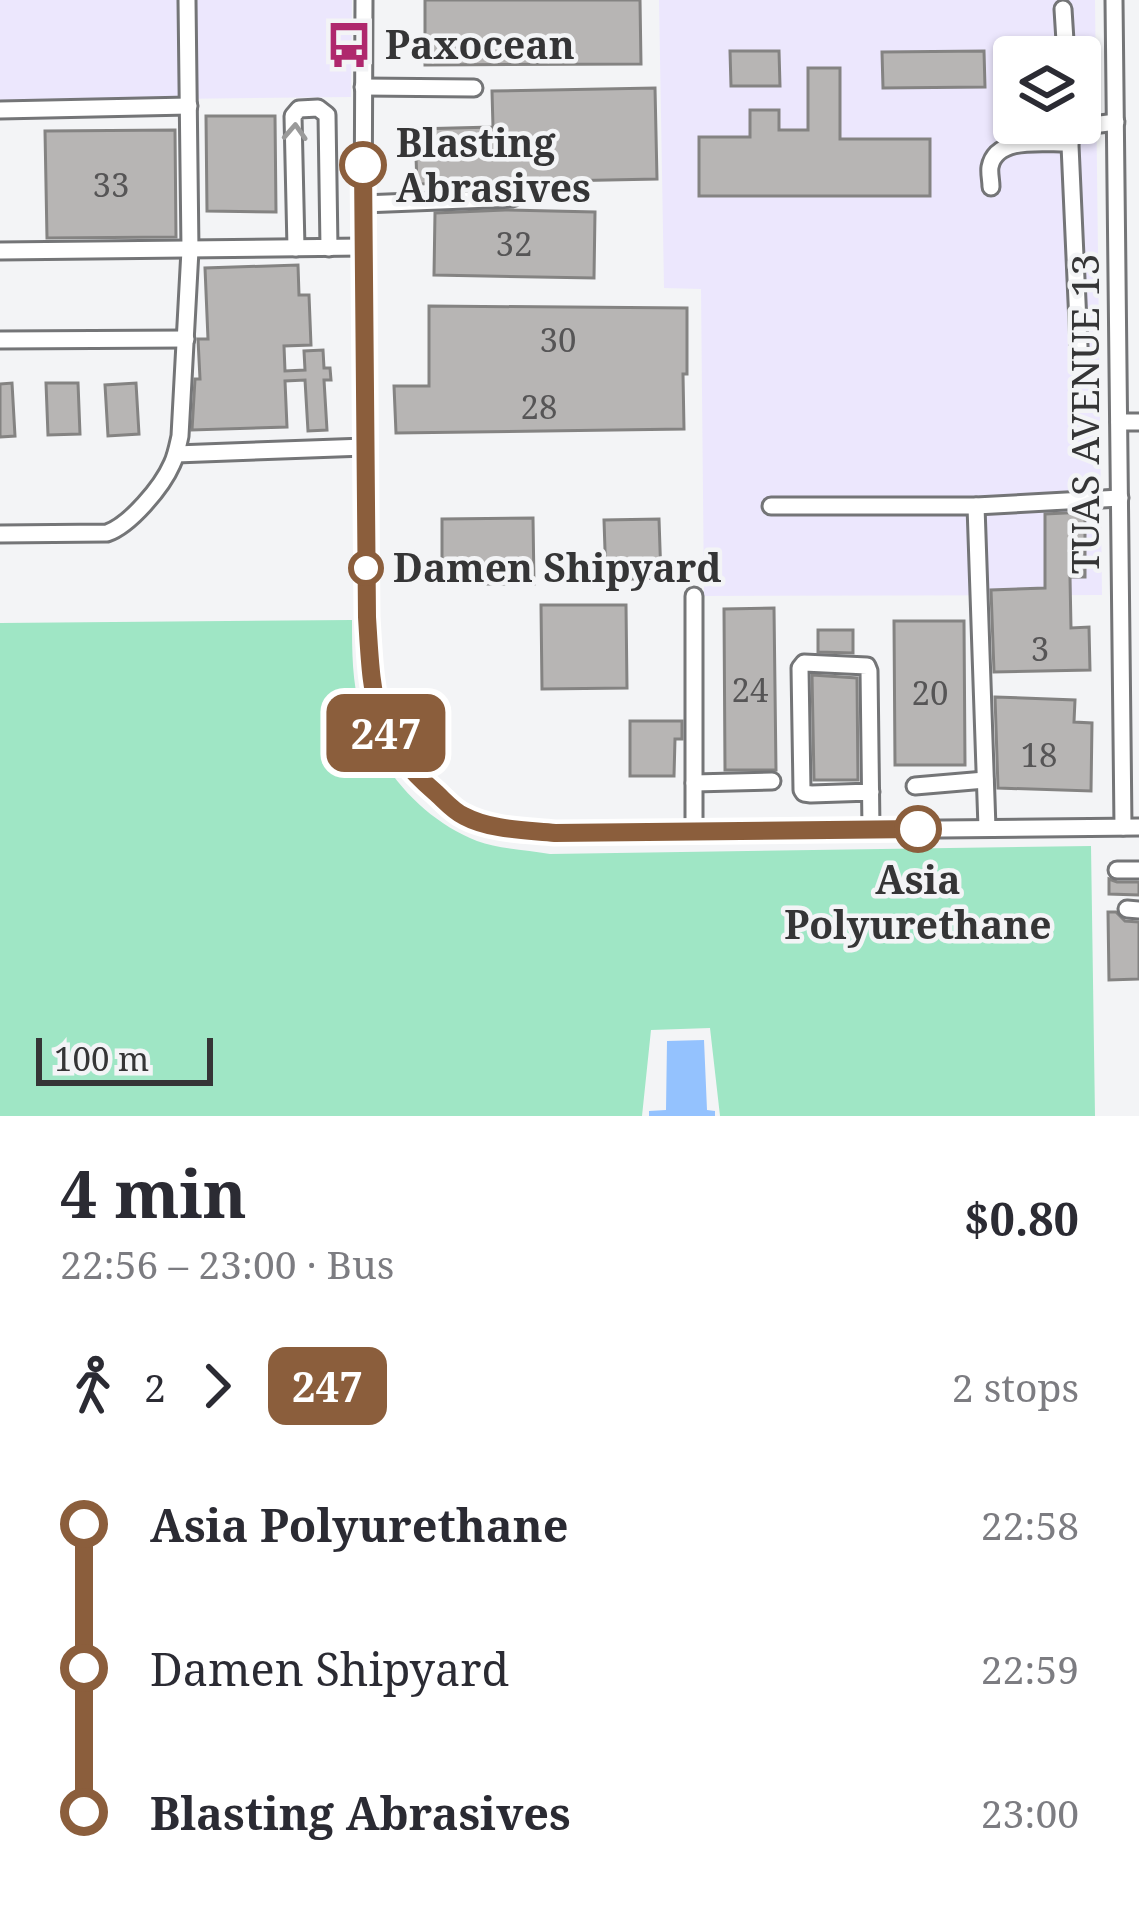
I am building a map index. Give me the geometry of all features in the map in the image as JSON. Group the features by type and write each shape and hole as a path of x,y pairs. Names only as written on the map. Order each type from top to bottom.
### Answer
{"street":[{"path":"0,534 107,533 122,528 164,479 176,454 190,250 187,0"},
{"path":"364,0 371,686 391,742 423,782 463,816 507,828 555,833 1131,827"},
{"name":"TUAS AVENUE 13","path":"1114,0 1120,498 1131,827"},
{"path":"1063,9 1065,36"},
{"path":"363,87 474,88"},
{"path":"0,110 189,106"},
{"path":"296,248 293,116 299,109 318,108 327,115 328,248"},
{"path":"1101,125 1116,122"},
{"path":"991,187 990,165 997,153 1014,144"},
{"path":"1071,144 1080,368"},
{"path":"363,203 513,198"},
{"path":"0,251 363,247"},
{"path":"0,340 186,339"},
{"path":"1119,422 1139,422"},
{"path":"176,454 365,447"},
{"path":"771,506 976,506 1120,498"},
{"path":"976,506 987,828"},
{"path":"694,596 694,831"},
{"path":"871,792 804,794 803,663 867,666 871,792 880,833"},
{"path":"915,785 986,780"},
{"path":"694,783 772,781"},
{"path":"1118,870 1139,870"}],"shaded area":[{"path":"0,0 352,0 351,97 0,101"},
{"path":"659,0 1095,0 1095,36 993,36 993,144 1097,144 1102,595 704,596 701,289 664,288"}],"green space":[{"path":"352,620 358,702 378,753 421,806 457,832 486,844 550,854 1091,846 1095,1116 720,1116 710,1028 651,1030 642,1116 0,1116 0,623"}],"water":[{"path":"704,1040 707,1110 715,1111 715,1116 649,1116 649,1111 666,1110 667,1041"}],"building":[{"path":"425,0 640,0 641,64 425,65"},
{"path":"730,51 779,51 780,86 731,86"},
{"path":"984,51 985,87 883,88 882,52"},
{"path":"808,68 840,68 840,139 930,139 930,196 699,196 699,137 750,137 750,110 779,110 779,130 808,130"},
{"path":"655,88 657,179 417,184 415,129 493,127 492,91"},
{"path":"206,116 275,116 276,212 207,211"},
{"path":"175,130 176,237 47,238 45,131"},
{"path":"595,212 594,278 434,275 435,213"},
{"path":"298,265 299,295 309,295 311,345 284,346 285,371 305,370 304,351 323,350 324,368 330,368 331,380 324,380 327,430 308,431 305,380 285,381 287,427 192,430 195,379 200,379 198,339 208,339 205,268"},
{"path":"429,306 687,308 684,429 396,433 394,386 429,386"},
{"path":"12,383 15,436 0,437 0,384"},
{"path":"46,383 78,383 80,434 48,435"},
{"path":"136,383 139,434 108,436 105,385"},
{"path":"1085,512 1085,577 1070,577 1071,628 1089,627 1090,670 994,672 991,590 1045,588 1045,514"},
{"path":"533,518 534,584 442,584 442,519"},
{"path":"659,519 661,578 606,580 604,520"},
{"path":"541,605 626,605 627,688 542,689"},
{"path":"774,608 776,770 725,770 724,609"},
{"path":"894,621 964,621 965,765 895,765"},
{"path":"818,630 853,630 853,653 818,652"},
{"path":"812,675 857,678 858,780 814,780"},
{"path":"995,697 1075,700 1074,722 1092,723 1091,791 998,788"},
{"path":"630,721 682,721 682,739 675,739 674,776 630,776"},
{"path":"1109,879 1139,882 1139,895 1109,894"},
{"path":"1108,912 1139,922 1139,979 1109,980"}],"bus line":[{"name":"247","path":"363,165 371,686 391,742 423,782 463,816 507,828 555,833 918,829"}],"place":[{"name":"Paxocean","path":"349,45"},
{"name":"Blasting Abrasives","path":"363,165"},
{"name":"Damen Shipyard","path":"366,568"},
{"name":"Asia Polyurethane","path":"918,829"}]}
